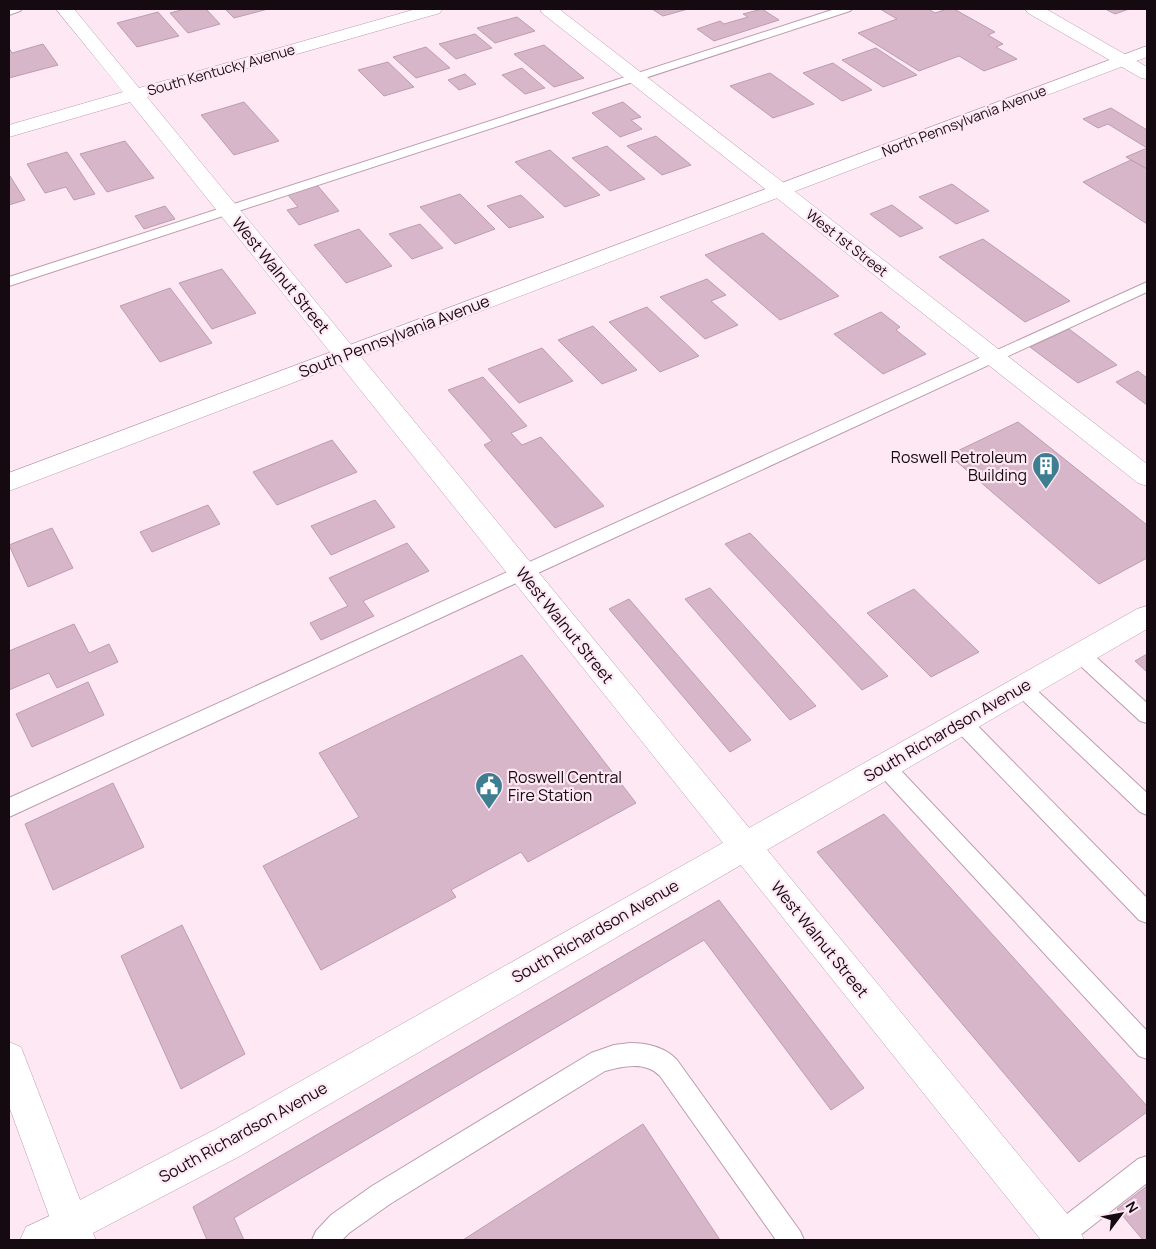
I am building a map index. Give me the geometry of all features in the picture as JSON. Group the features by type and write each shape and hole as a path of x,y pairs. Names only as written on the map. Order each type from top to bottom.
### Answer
{"street":[{"name":"West Walnut Street","path":"65,9 1060,1239"},
{"name":"South Kentucky Avenue","path":"9,131 434,9"},
{"name":"West 1st Street","path":"548,9 1147,478"},
{"path":"1034,9 1147,74"},
{"name":"North Pennsylvania Avenue","path":"780,191 1147,51"},
{"name":"South Pennsylvania Avenue","path":"9,482 780,191"},
{"name":"South Richardson Avenue","path":"62,1235 229,1142 1147,616"},
{"path":"9,1059 62,1235"}],"lane":[{"path":"9,11 16,9"},
{"path":"9,282 846,9"},
{"path":"9,808 994,358 1147,286"},
{"path":"1080,654 1147,715"},
{"path":"1022,688 1147,806"},
{"path":"961,722 1147,913"},
{"path":"884,766 1147,1048"},
{"path":"325,1240 340,1224 381,1195 598,1061 619,1054 643,1056 661,1062 667,1068 678,1080 791,1240"},
{"path":"1060,1239 1147,1168"}],"building":[{"path":"185,9 206,9 220,24 188,33 170,13"},
{"path":"225,9 268,9 234,18"},
{"path":"652,9 688,9 663,16"},
{"path":"762,9 779,20 714,41 697,29 720,21 724,24 748,17 743,14"},
{"path":"880,9 928,9 935,13 954,9 995,32 988,35 1003,44 996,47 1017,59 984,71 959,56 919,71 858,33 897,19"},
{"path":"1105,9 1129,9 1115,14"},
{"path":"158,12 179,36 137,47 117,23"},
{"path":"517,17 535,31 495,43 477,28"},
{"path":"475,34 492,48 456,59 439,44"},
{"path":"43,44 58,65 9,78 9,48 12,53"},
{"path":"544,45 584,78 554,87 514,54"},
{"path":"426,47 450,68 416,78 393,57"},
{"path":"876,48 917,75 883,87 842,60"},
{"path":"388,62 414,87 384,96 358,70"},
{"path":"833,63 872,90 842,101 803,73"},
{"path":"522,68 545,88 525,94 502,75"},
{"path":"770,73 814,104 773,118 730,86"},
{"path":"465,74 476,84 459,90 448,80"},
{"path":"244,102 279,141 234,155 201,115"},
{"path":"623,102 641,117 631,120 642,129 620,137 592,113"},
{"path":"1111,108 1147,130 1147,148 1108,124 1098,128 1083,119"},
{"path":"656,136 691,165 662,175 627,146"},
{"path":"125,141 154,178 107,192 80,154"},
{"path":"607,146 645,179 610,191 572,158"},
{"path":"1147,148 1147,169 1126,157"},
{"path":"550,150 600,195 565,207 515,162"},
{"path":"67,152 95,194 74,200 66,187 45,193 27,164"},
{"path":"1131,160 1147,169 1147,224 1083,182"},
{"path":"9,177 25,200 9,205"},
{"path":"952,184 989,211 956,224 919,197"},
{"path":"317,185 339,211 299,225 287,210 298,207 288,195"},
{"path":"460,194 495,229 455,244 420,207"},
{"path":"521,195 544,217 509,228 487,206"},
{"path":"892,205 923,228 900,237 870,214"},
{"path":"165,206 175,219 144,229 135,216"},
{"path":"420,224 443,248 412,259 389,234"},
{"path":"359,229 392,266 346,283 314,245"},
{"path":"763,233 839,296 780,320 705,255"},
{"path":"983,239 1070,301 1025,322 939,257"},
{"path":"222,269 256,313 212,329 179,283"},
{"path":"707,279 726,295 711,301 738,325 705,339 660,297"},
{"path":"170,288 212,343 160,362 120,306"},
{"path":"647,307 699,356 660,372 609,322"},
{"path":"881,312 900,327 896,330 926,354 883,374 834,334"},
{"path":"593,326 637,370 602,384 558,340"},
{"path":"1069,329 1117,365 1078,383 1030,347"},
{"path":"542,348 573,381 519,403 488,369"},
{"path":"1138,371 1147,378 1147,405 1116,382"},
{"path":"483,377 527,426 511,433 522,445 541,437 604,506 555,528 484,445 492,441 448,390"},
{"name":"Roswell Petroleum Building","path":"1018,422 1147,525 1147,558 1099,584 949,455"},
{"path":"332,440 357,472 277,505 253,472"},
{"path":"375,500 395,527 331,555 311,526"},
{"path":"208,505 220,524 152,552 140,532"},
{"path":"52,528 73,568 28,587 9,545"},
{"path":"750,533 888,676 862,690 725,544"},
{"path":"407,543 429,571 363,601 374,616 321,640 310,623 348,606 329,578"},
{"path":"710,588 816,706 790,720 685,599"},
{"path":"914,589 979,652 931,677 867,613"},
{"path":"629,599 751,740 730,752 609,609"},
{"path":"74,624 89,653 109,644 118,662 57,688 49,673 9,690 9,651"},
{"path":"1147,654 1147,672 1135,661"},
{"name":"Roswell Central Fire Station","path":"522,655 636,803 528,862 521,852 451,890 456,897 321,970 263,866 359,817 319,753"},
{"path":"88,682 104,715 32,747 16,714"},
{"path":"113,783 144,847 53,890 25,824"},
{"path":"884,814 1147,1106 1147,1112 1079,1162 817,852"},
{"path":"719,900 864,1088 831,1110 704,940 234,1218 244,1240 207,1240 193,1207"},
{"path":"182,925 245,1054 181,1089 121,956"},
{"path":"643,1124 720,1240 463,1240"},
{"path":"1147,1186 1147,1240 1143,1240 1117,1209"}],"place":[{"name":"Roswell Petroleum Building","path":"1046,490"},
{"name":"Roswell Central Fire Station","path":"489,810"}]}
